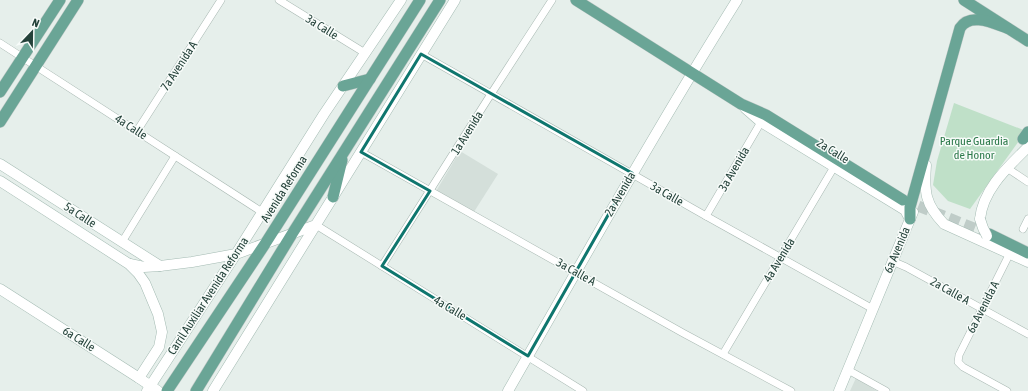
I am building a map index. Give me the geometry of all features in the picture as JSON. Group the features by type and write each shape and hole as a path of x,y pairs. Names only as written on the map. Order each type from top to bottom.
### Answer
{"main road":[{"path":"0,92 60,0"},
{"path":"0,122 78,0"},
{"name":"Avenida Reforma","path":"167,391 265,244 420,0"},
{"path":"196,391 344,150 440,0"},
{"name":"2a Calle","path":"576,0 741,104 766,115 903,200"},
{"path":"964,0 1028,41"},
{"path":"910,219 910,207 960,28 963,24 973,20 990,22 1007,28"},
{"path":"343,86 370,79"},
{"path":"333,197 344,150"},
{"path":"988,235 1028,253"}],"street":[{"name":"7a Avenida A","path":"137,131 221,0"},
{"name":"3a Calle","path":"279,0 364,53"},
{"name":"Carril Auxiliar Avenida Reforma","path":"152,389 324,114 401,0"},
{"path":"213,391 455,0"},
{"name":"1a Avenida","path":"382,266 552,0"},
{"name":"2a Avenida","path":"508,391 632,173 691,73 737,0"},
{"name":"6a Avenida","path":"839,391 910,219 963,37"},
{"name":"4a Calle","path":"0,43 262,212"},
{"name":"3a Calle","path":"421,54 872,309"},
{"name":"2a Calle","path":"741,104 761,122 905,210 910,219"},
{"name":"3a Avenida","path":"706,216 761,122"},
{"path":"1006,251 988,235 983,228 980,219 981,210 986,198 1026,139"},
{"name":"3a Calle A","path":"361,152 791,391"},
{"path":"122,242 175,156"},
{"name":"5a Calle","path":"0,164 160,266"},
{"path":"926,165 925,191 931,208 944,224 1028,262"},
{"name":"4a Avenida","path":"723,354 834,167"},
{"path":"1007,168 1028,182"},
{"name":"5a Calle","path":"0,181 129,264 138,273 145,283 158,314 162,332 159,347 139,378"},
{"path":"1023,229 1028,219"},
{"name":"4a Calle","path":"316,225 583,391"},
{"name":"5a Calle","path":"129,264 140,267 160,266 236,254 316,225"},
{"name":"6a Avenida A","path":"1006,251 982,309 958,355 958,362 963,367 1007,391"},
{"name":"2a Calle A","path":"892,261 1028,334"},
{"name":"6a Calle","path":"0,289 139,378 152,389"},
{"path":"848,370 886,391"}],"highlighted area":[{"path":"421,54 632,173 528,356 382,266 430,191 361,152"}],"shaded area":[{"path":"460,151 498,174 472,215 435,193"},
{"path":"856,378 877,391 850,391"}],"green space":[{"name":"Parque Guardia de Honor","path":"954,103 1026,131 970,209 948,201 933,185 937,161"}],"tunnel":[{"path":"903,200 989,234"}]}
